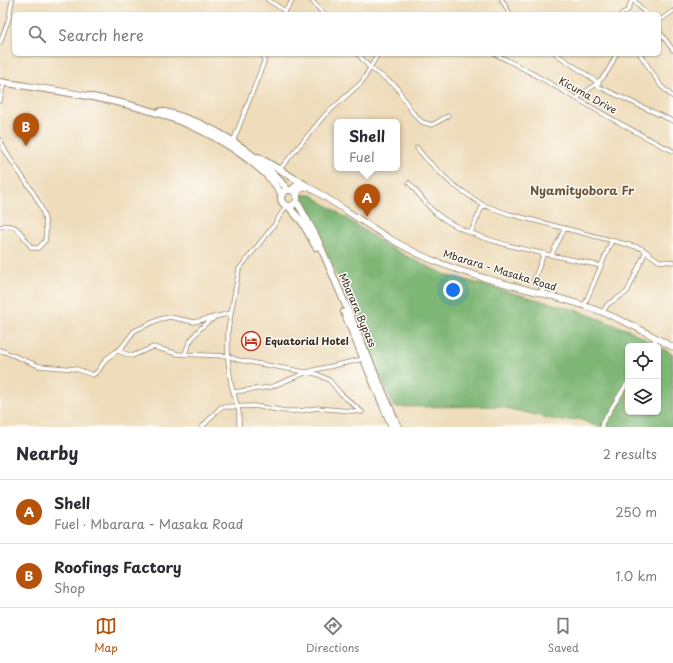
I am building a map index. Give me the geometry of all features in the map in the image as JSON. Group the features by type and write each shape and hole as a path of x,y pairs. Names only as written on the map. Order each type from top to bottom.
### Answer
{"highway":[{"path":"1,81 104,98 185,118 200,124 233,142 269,166 290,190 297,195 297,202 293,205 287,206 282,202 282,195 270,178 240,153 220,140 179,121 141,108"},
{"path":"269,166 280,169 306,185"},
{"path":"282,195 290,190"},
{"name":"Mbarara Bypass","path":"297,202 316,236 398,427"},
{"name":"Mbarara Bypass","path":"287,206 302,222 313,240 392,427"}],"main road":[{"path":"290,190 298,184 306,185"},
{"path":"297,195 306,185"},
{"name":"Mbarara - Masaka Road","path":"306,185 364,223 430,259 459,270 584,306 673,347"}],"street":[{"path":"0,43 9,18 12,0"},
{"path":"268,0 284,12 293,0"},
{"path":"311,0 322,12"},
{"path":"502,0 509,12"},
{"path":"625,12 628,10 633,0 644,12"},
{"path":"661,19 673,11"},
{"path":"661,34 673,50"},
{"path":"233,142 264,62 264,56"},
{"path":"360,56 370,68 396,86 412,112 422,122 432,125 448,116"},
{"path":"280,169 324,116 362,82 377,56"},
{"name":"Kicuma Drive","path":"499,56 533,72 673,151"},
{"path":"559,56 597,84 673,121"},
{"path":"577,98 597,84 609,71 615,56"},
{"path":"641,56 661,86 673,97"},
{"path":"0,101 1,81"},
{"path":"0,140 10,160 35,194 42,207 45,217 45,241 35,249 30,246 23,234 15,227 7,225 0,227"},
{"path":"417,148 426,159 452,184 483,204 509,214 641,248 660,261 673,262"},
{"path":"409,183 428,206 439,215 471,232 518,247 601,266"},
{"path":"471,232 483,204"},
{"path":"238,427 240,419 229,370 228,356 231,313 240,265 275,224 287,206"},
{"path":"552,254 565,228"},
{"path":"584,306 612,240"},
{"path":"602,313 608,304 627,292 646,251"},
{"path":"542,294 542,288 534,280 544,253"},
{"path":"0,350 39,366 76,369 90,375 98,371 106,359 118,350 134,332 160,319 170,317 194,322 231,313"},
{"path":"185,354 190,341 208,322 217,316"},
{"path":"653,343 656,338"},
{"path":"118,350 132,356 153,347 185,354 228,356 238,360 304,373 317,374 329,380 340,393 362,412 317,408 300,411 286,411 254,406 238,408 221,407 202,427"},
{"path":"234,392 271,387 304,373 363,358"},
{"path":"602,427 602,423 625,387"}],"green space":[{"path":"302,195 312,195 390,248 446,275 576,310 631,331 653,343 625,343 625,415 661,415 661,347 673,354 673,427 598,427 579,419 562,421 497,406 394,407"}],"place":[{"name":"Roofings Factory","path":"26,146"},
{"name":"Shell","path":"367,217"},
{"name":"Equatorial Hotel","path":"251,341"}],"district":[{"name":"Nyamityobora Fr","path":"582,191"}]}
